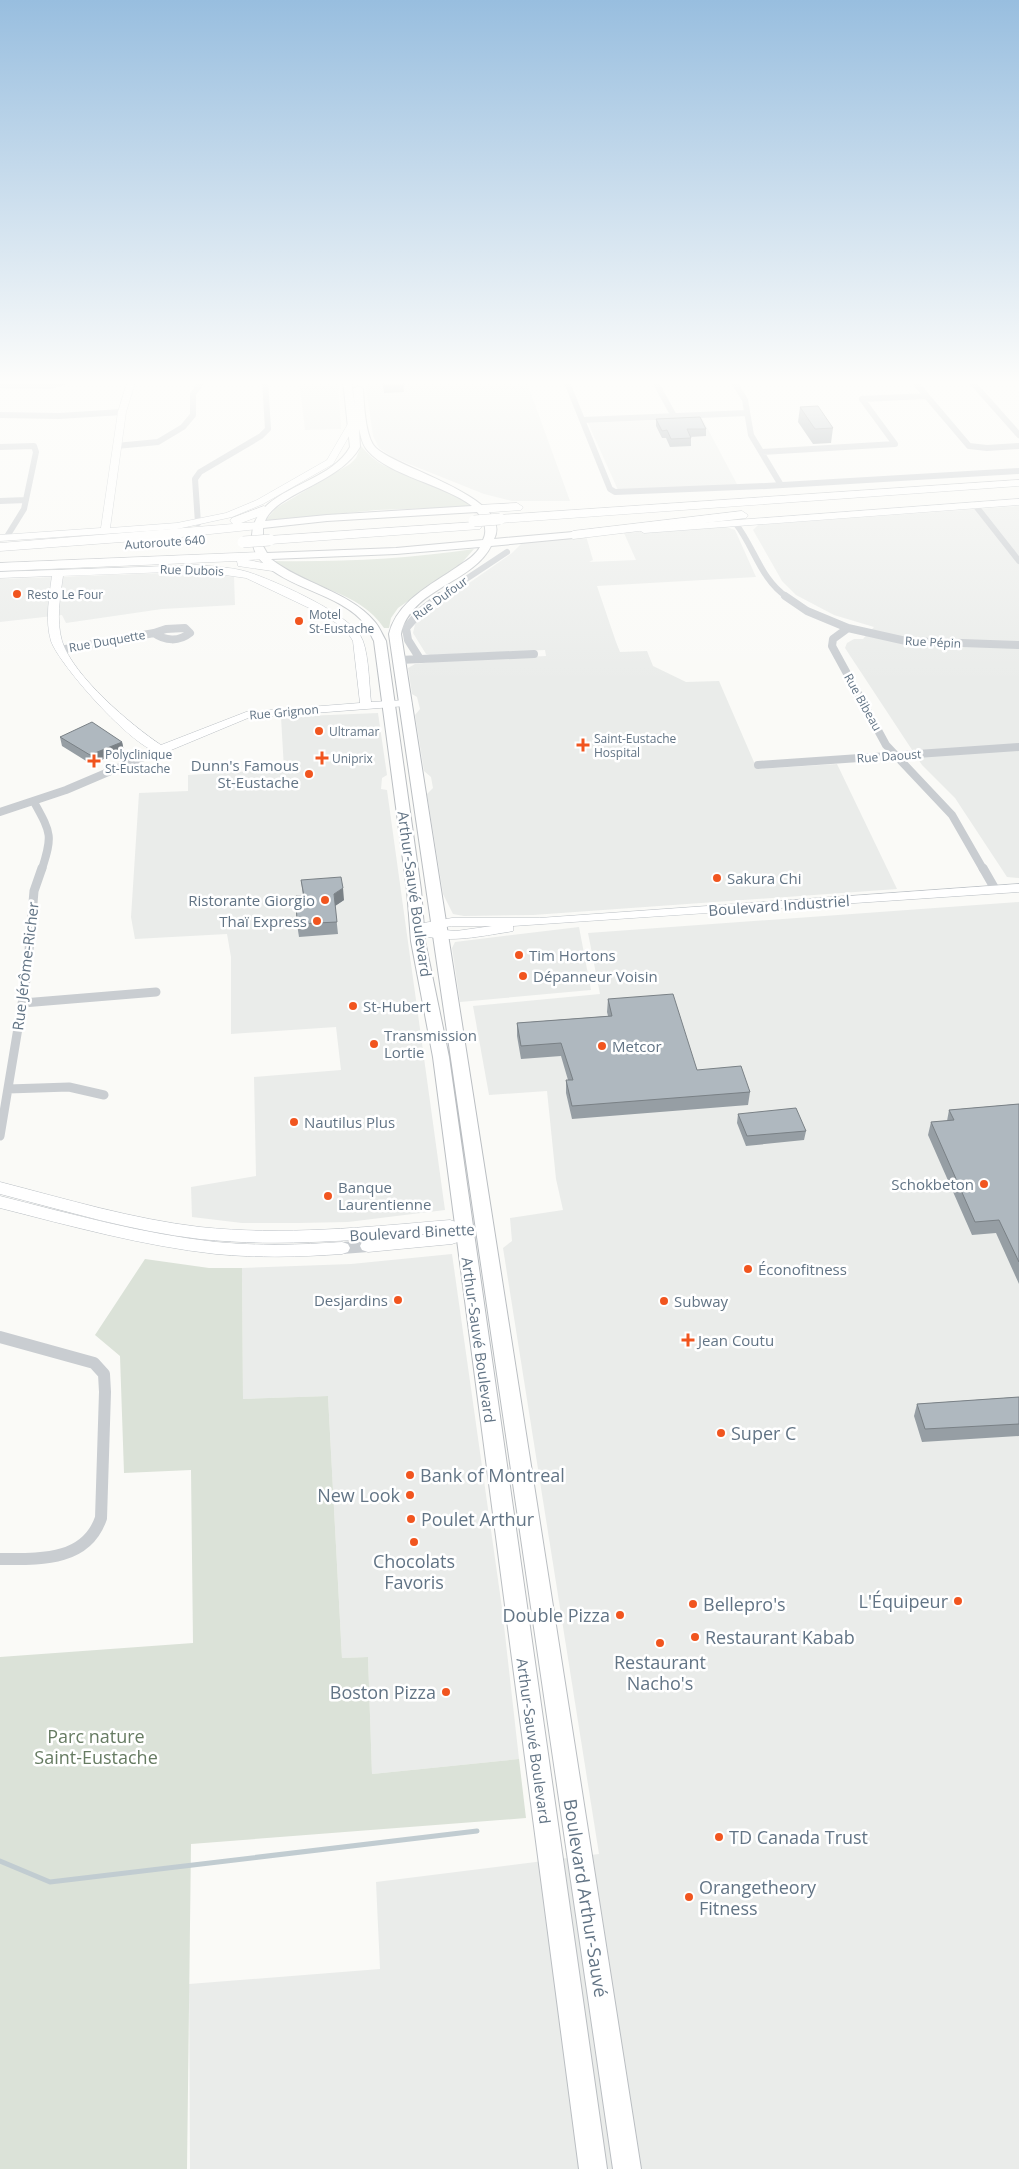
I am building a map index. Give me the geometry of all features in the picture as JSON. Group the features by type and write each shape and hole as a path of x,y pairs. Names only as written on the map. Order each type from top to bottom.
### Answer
{"highway":[{"name":"Autoroute 640","path":"855,498 1019,483"},
{"name":"Autoroute 640","path":"0,553 240,541 475,523 1019,489"},
{"path":"480,509 855,498"},
{"path":"573,534 855,498"},
{"path":"221,528 264,510"},
{"path":"2,541 258,525"},
{"path":"189,552 275,569"},
{"path":"0,567 189,552 262,556"},
{"name":"Autoroute 640","path":"0,558 189,552"}],"main road":[{"path":"275,569 262,556 255,540 264,510 313,481"},
{"path":"433,481 460,493 480,509 491,528 488,543"},
{"path":"258,525 334,517 480,509"},
{"path":"262,556 391,552 573,534"},
{"name":"Arthur-Sauvé Boulevard","path":"486,1228 395,628 401,614 412,604 472,562 488,543"},
{"name":"Arthur-Sauvé Boulevard","path":"275,569 351,605 372,623 380,641 418,930 441,1057 457,1231 593,2169"},
{"name":"Boulevard Arthur-Sauvé","path":"486,1228 627,2169"}],"street":[{"path":"2,541 24,509 30,481"},
{"path":"105,530 112,481"},
{"path":"195,481 198,523"},
{"path":"2,541 105,530 167,527 198,523 248,508 296,481"},
{"path":"607,481 610,489 615,492 845,481"},
{"path":"779,481 781,485"},
{"path":"0,501 26,500"},
{"path":"573,534 736,524 766,520 1019,502"},
{"path":"975,505 1019,561"},
{"path":"747,538 748,526 766,520"},
{"path":"736,524 747,538 767,578 779,592 806,611 848,628"},
{"name":"Rue Dufour","path":"420,659 407,636 406,628 410,620 507,552"},
{"name":"Rue Dubois","path":"0,575 202,568 234,572 258,580 330,614 353,631 359,644 366,706"},
{"path":"58,572 54,619 56,638 60,650 72,669 92,692 160,750"},
{"name":"Rue Pépin","path":"848,628 906,641 1019,645"},
{"name":"Rue Bibeau","path":"848,628 834,640 832,646 886,745 952,815 995,889"},
{"name":"Rue Duquette","path":"60,650 154,633"},
{"path":"399,660 534,654"},
{"name":"Rue Grignon","path":"0,812 75,787 246,715 406,703"},
{"name":"Rue Daoust","path":"758,765 1019,747"},
{"name":"Rue Jérôme-Richer","path":"0,1136 22,1003 34,892 51,840 46,824 34,802"},
{"name":"Boulevard Industriel","path":"418,930 441,929 460,935 539,922 1019,888"},
{"path":"22,1003 156,992"},
{"path":"8,1090 71,1087 104,1095"},
{"name":"Boulevard Binette","path":"0,1188 153,1225 230,1236 324,1237 486,1228"},
{"name":"Boulevard Binette","path":"0,1202 131,1234 192,1245 263,1251 368,1246 457,1231"},
{"path":"0,1337 90,1361 101,1370 105,1386 101,1518 96,1534 89,1543 70,1553 0,1559"}],"shaded area":[{"path":"452,481 563,481 570,501 512,501 484,494"},
{"path":"614,481 735,481 738,486 618,490"},
{"path":"1019,506 1019,878 1007,877 955,798 922,765 845,648 847,643 854,639 863,639 874,627 834,615 796,595 782,581 753,530 758,525 769,524"},
{"path":"723,526 735,530 756,577 597,586 620,652 647,651 653,666 686,682 719,681 757,769 837,764 897,889 533,915 464,916 453,914 443,894 427,794 433,788 431,777 424,771 415,715 420,709 417,697 412,694 408,668 415,664 432,662 546,656 545,650 426,654 413,633 416,620 512,553 523,542 586,536 593,560 589,562 636,560 624,533"},
{"path":"192,572 234,577 235,605 162,609 66,623 62,615 0,622 0,579"},
{"path":"378,713 387,775 382,778 381,789 387,790 445,1210 348,1222 242,1223 192,1217 191,1187 256,1176 254,1077 341,1070 336,1027 231,1034 231,957 227,934 135,939 131,917 139,793 188,791 188,775 284,769 281,717"},
{"path":"1019,902 1019,2169 190,2169 189,1984 380,1969 376,1882 599,1854 503,1248 512,1241 510,1218 563,1210 556,1179 547,1091 489,1095 473,1006 600,994 588,933"},
{"path":"579,927 591,990 460,1002 452,948 455,942"},
{"path":"452,1254 502,1608 519,1759 372,1774 368,1657 342,1658 328,1396 243,1399 242,1268 351,1264"}],"green space":[{"path":"321,481 425,481 457,495 470,507 377,510 265,521 276,508"},
{"path":"474,549 460,565 398,608 391,618 389,628 384,628 361,605 347,597 301,578 273,561 374,559"},
{"name":"Parc nature Saint-Eustache","path":"145,1259 209,1268 242,1268 243,1399 328,1396 342,1658 368,1657 372,1774 519,1759 526,1818 191,1844 187,2169 0,2169 0,1657 193,1643 191,1470 124,1473 120,1356 95,1335"}],"building":[{"path":"92,722 122,742 90,755 60,737"},
{"name":"Thaï Express","path":"341,877 343,888 334,894 337,922 297,924 296,896 304,896 301,880"},
{"path":"673,994 697,1070 741,1066 750,1092 572,1106 566,1080 573,1080 561,1043 521,1046 517,1023 612,1016 608,999"},
{"name":"Schokbeton","path":"1019,1104 1019,1262 999,1220 975,1222 931,1122 954,1120 949,1110"},
{"path":"796,1108 806,1131 747,1136 738,1114"},
{"path":"1019,1397 1019,1424 925,1429 917,1404"}],"waterway":[{"path":"0,1861 50,1882 477,1831"}],"place":[{"name":"Resto Le Four","path":"17,594"},
{"name":"Motel St-Eustache","path":"299,621"},
{"name":"Ultramar","path":"319,731"},
{"name":"Saint-Eustache Hospital","path":"583,745"},
{"name":"Uniprix","path":"322,758"},
{"name":"Polyclinique St-Eustache","path":"94,761"},
{"name":"Dunn's Famous St-Eustache","path":"309,774"},
{"name":"Sakura Chi","path":"717,878"},
{"name":"Ristorante Giorgio","path":"325,900"},
{"name":"Thaï Express","path":"317,921"},
{"name":"Tim Hortons","path":"519,955"},
{"name":"Dépanneur Voisin","path":"523,976"},
{"name":"St-Hubert","path":"353,1006"},
{"name":"Transmission Lortie","path":"374,1044"},
{"name":"Metcor","path":"602,1046"},
{"name":"Nautilus Plus","path":"294,1122"},
{"name":"Schokbeton","path":"984,1184"},
{"name":"Banque Laurentienne","path":"328,1196"},
{"name":"Éconofitness","path":"748,1269"},
{"name":"Desjardins","path":"398,1300"},
{"name":"Subway","path":"664,1301"},
{"name":"Jean Coutu","path":"688,1340"},
{"name":"Super C","path":"721,1433"},
{"name":"Bank of Montreal","path":"410,1475"},
{"name":"New Look","path":"410,1495"},
{"name":"Poulet Arthur","path":"411,1519"},
{"name":"Chocolats Favoris","path":"414,1542"},
{"name":"L'Équipeur","path":"958,1601"},
{"name":"Bellepro's","path":"693,1604"},
{"name":"Double Pizza","path":"620,1615"},
{"name":"Restaurant Kabab","path":"695,1637"},
{"name":"Restaurant Nacho's","path":"660,1643"},
{"name":"Boston Pizza","path":"446,1692"},
{"name":"TD Canada Trust","path":"719,1837"},
{"name":"Orangetheory Fitness","path":"689,1897"}]}
